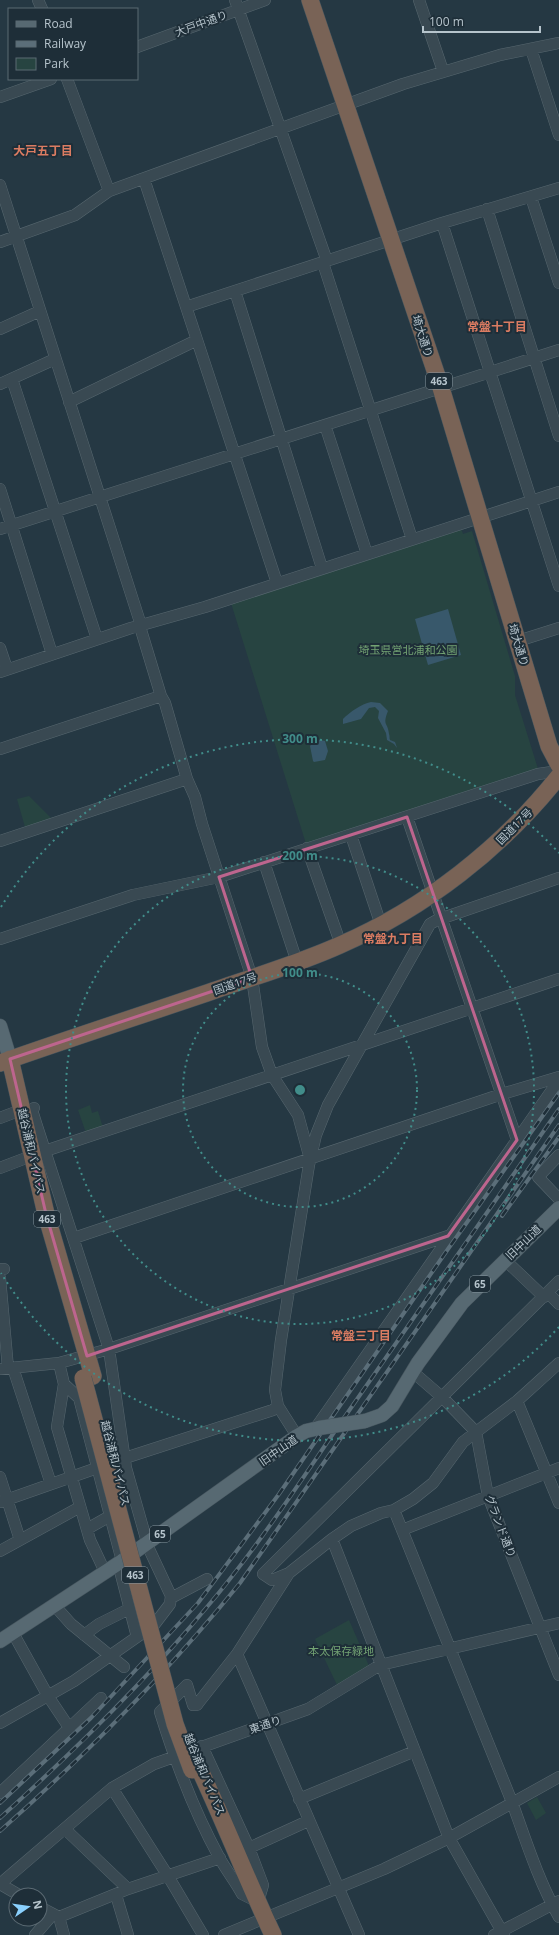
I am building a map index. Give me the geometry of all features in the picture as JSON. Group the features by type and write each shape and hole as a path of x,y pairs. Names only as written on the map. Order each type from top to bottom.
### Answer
{"highway":[{"name":"埼大通り","path":"310,0 441,388 549,746 559,765"},
{"name":"国道17号","path":"3,1063 297,962 341,945 381,925 432,893 490,850 528,813 559,776"},
{"name":"越谷浦和バイパス","path":"3,1063 6,1116 26,1158 184,1722 199,1768 227,1828 239,1862 273,1935"},
{"name":"越谷浦和バイパス","path":"3,1063 46,1214 82,1357"}],"main road":[{"path":"0,1026 3,1063"},
{"name":"旧中山道","path":"0,1641 148,1543 297,1436 317,1429 376,1418 387,1411 462,1303 559,1208"}],"street":[{"name":"大戸中通り","path":"138,47 237,5 264,0"},
{"path":"420,0 443,71"},
{"path":"237,5 281,128 325,262 412,540"},
{"path":"0,242 75,215 109,191 281,128 443,71 500,55 559,43"},
{"path":"531,49 559,135"},
{"path":"0,97 48,80"},
{"path":"67,80 109,191"},
{"path":"144,179 277,584"},
{"path":"0,185 100,497 187,779 195,797 202,824 252,978 262,1047 272,1075 298,1115 310,1160"},
{"path":"186,306 442,223 559,188"},
{"path":"531,196 559,283"},
{"path":"487,209 559,436"},
{"path":"442,223 559,586"},
{"path":"235,291 322,568"},
{"path":"0,329 40,311"},
{"path":"69,402 197,340"},
{"path":"0,530 559,350"},
{"path":"0,384 55,359"},
{"path":"12,379 97,639"},
{"path":"325,425 367,554"},
{"path":"0,489 52,654"},
{"path":"0,648 3,671 97,639 277,584 322,568 559,492"},
{"path":"518,642 559,628"},
{"path":"0,749 161,696"},
{"path":"0,940 133,895 219,877 538,774 559,772"},
{"path":"0,841 187,779"},
{"path":"407,817 517,1140"},
{"path":"351,835 381,925"},
{"path":"307,848 341,945"},
{"path":"264,862 297,962"},
{"path":"297,1436 278,1406 275,1390 281,1340 310,1160 326,1110 360,1046 424,934 433,922 559,878"},
{"path":"46,1151 559,979"},
{"path":"74,1238 310,1160 502,1094 559,1078"},
{"path":"317,1429 448,1236 506,1156 559,1078"},
{"path":"0,1723 74,1681 109,1655 154,1625 170,1604 171,1598 148,1543 125,1458 109,1349 32,1110 34,1108"},
{"path":"559,1155 538,1177 559,1199"},
{"path":"0,1168 26,1158"},
{"path":"7,1369 59,1363 109,1349 448,1236"},
{"path":"505,1260 546,1295 559,1304"},
{"path":"1,1272 7,1369 52,1484"},
{"path":"559,1281 263,1574 272,1580 289,1573 351,1526 381,1513 394,1510 413,1499 433,1483 463,1442 517,1401 559,1363"},
{"path":"59,1363 64,1384 57,1428 87,1529 105,1572"},
{"path":"413,1372 476,1432"},
{"path":"64,1384 79,1398 110,1516 129,1609 137,1637"},
{"path":"517,1401 559,1504"},
{"path":"125,1458 278,1406"},
{"name":"グランド通り","path":"476,1432 488,1496 559,1675"},
{"path":"4,1501 97,1468"},
{"path":"402,1530 559,1468"},
{"path":"0,1477 4,1501 20,1540"},
{"path":"0,1551 80,1507"},
{"path":"394,1510 512,1802 555,1903 559,1917"},
{"path":"87,1529 110,1516"},
{"path":"332,1539 380,1665 449,1838 500,1934 555,1903"},
{"path":"202,1746 249,1848 263,1885 255,1895 242,1894 220,1858 174,1757 160,1712 187,1685 192,1705 197,1705 237,1654 289,1573"},
{"path":"171,1598 207,1579"},
{"path":"55,1606 71,1624 124,1667"},
{"path":"84,1635 99,1624 129,1609"},
{"name":"東通り","path":"0,1884 112,1788 154,1764 316,1706 380,1665 559,1622"},
{"path":"13,1633 48,1696 70,1729"},
{"path":"237,1654 308,1821 359,1935"},
{"path":"0,1793 102,1698"},
{"path":"299,1799 415,1751"},
{"path":"224,1935 384,1870 449,1838 559,1777"},
{"path":"112,1788 168,1876 202,1935"},
{"path":"249,1848 308,1821"},
{"path":"65,1829 128,1889"},
{"path":"35,1935 56,1916 116,1895 128,1889 220,1858"},
{"path":"116,1895 128,1935"},
{"path":"48,1912 56,1916 64,1935"}],"highlighted area":[{"path":"407,817 517,1140 448,1236 87,1356 46,1214 10,1059 252,978 219,877"}],"green space":[{"name":"埼玉県営北浦和公園","path":"461,528 463,534 472,531 515,676 515,695 539,772 307,847 231,603"},
{"path":"29,796 52,819 25,827 17,799"},
{"path":"90,1105 92,1113 98,1111 103,1128 86,1133 78,1110"},
{"name":"本太保存緑地","path":"349,1620 369,1666 337,1685 315,1639"},
{"path":"537,1797 546,1813 536,1820 527,1803"}],"water":[{"path":"448,609 461,655 428,665 415,619"},
{"path":"371,702 380,703 388,711 385,719 386,724 390,740 395,742 397,748 394,744 387,740 386,733 378,718 379,711 375,707 369,708 361,719 343,724 343,719 349,714 360,706"},
{"path":"316,739 325,741 328,751 325,760 314,762 310,746"}],"railway":[{"path":"0,1803 91,1718 198,1603 279,1494 448,1249 559,1093"},
{"path":"0,1818 54,1768 133,1690 183,1635 226,1584 279,1513 559,1109"},
{"path":"0,1831 64,1772 125,1712 184,1649 240,1583 559,1125"},
{"path":"502,1216 559,1137"}],"district":[{"name":"大戸五丁目","path":"43,150"},
{"name":"常盤十丁目","path":"497,326"},
{"name":"常盤九丁目","path":"393,938"},
{"name":"常盤三丁目","path":"361,1335"}]}
